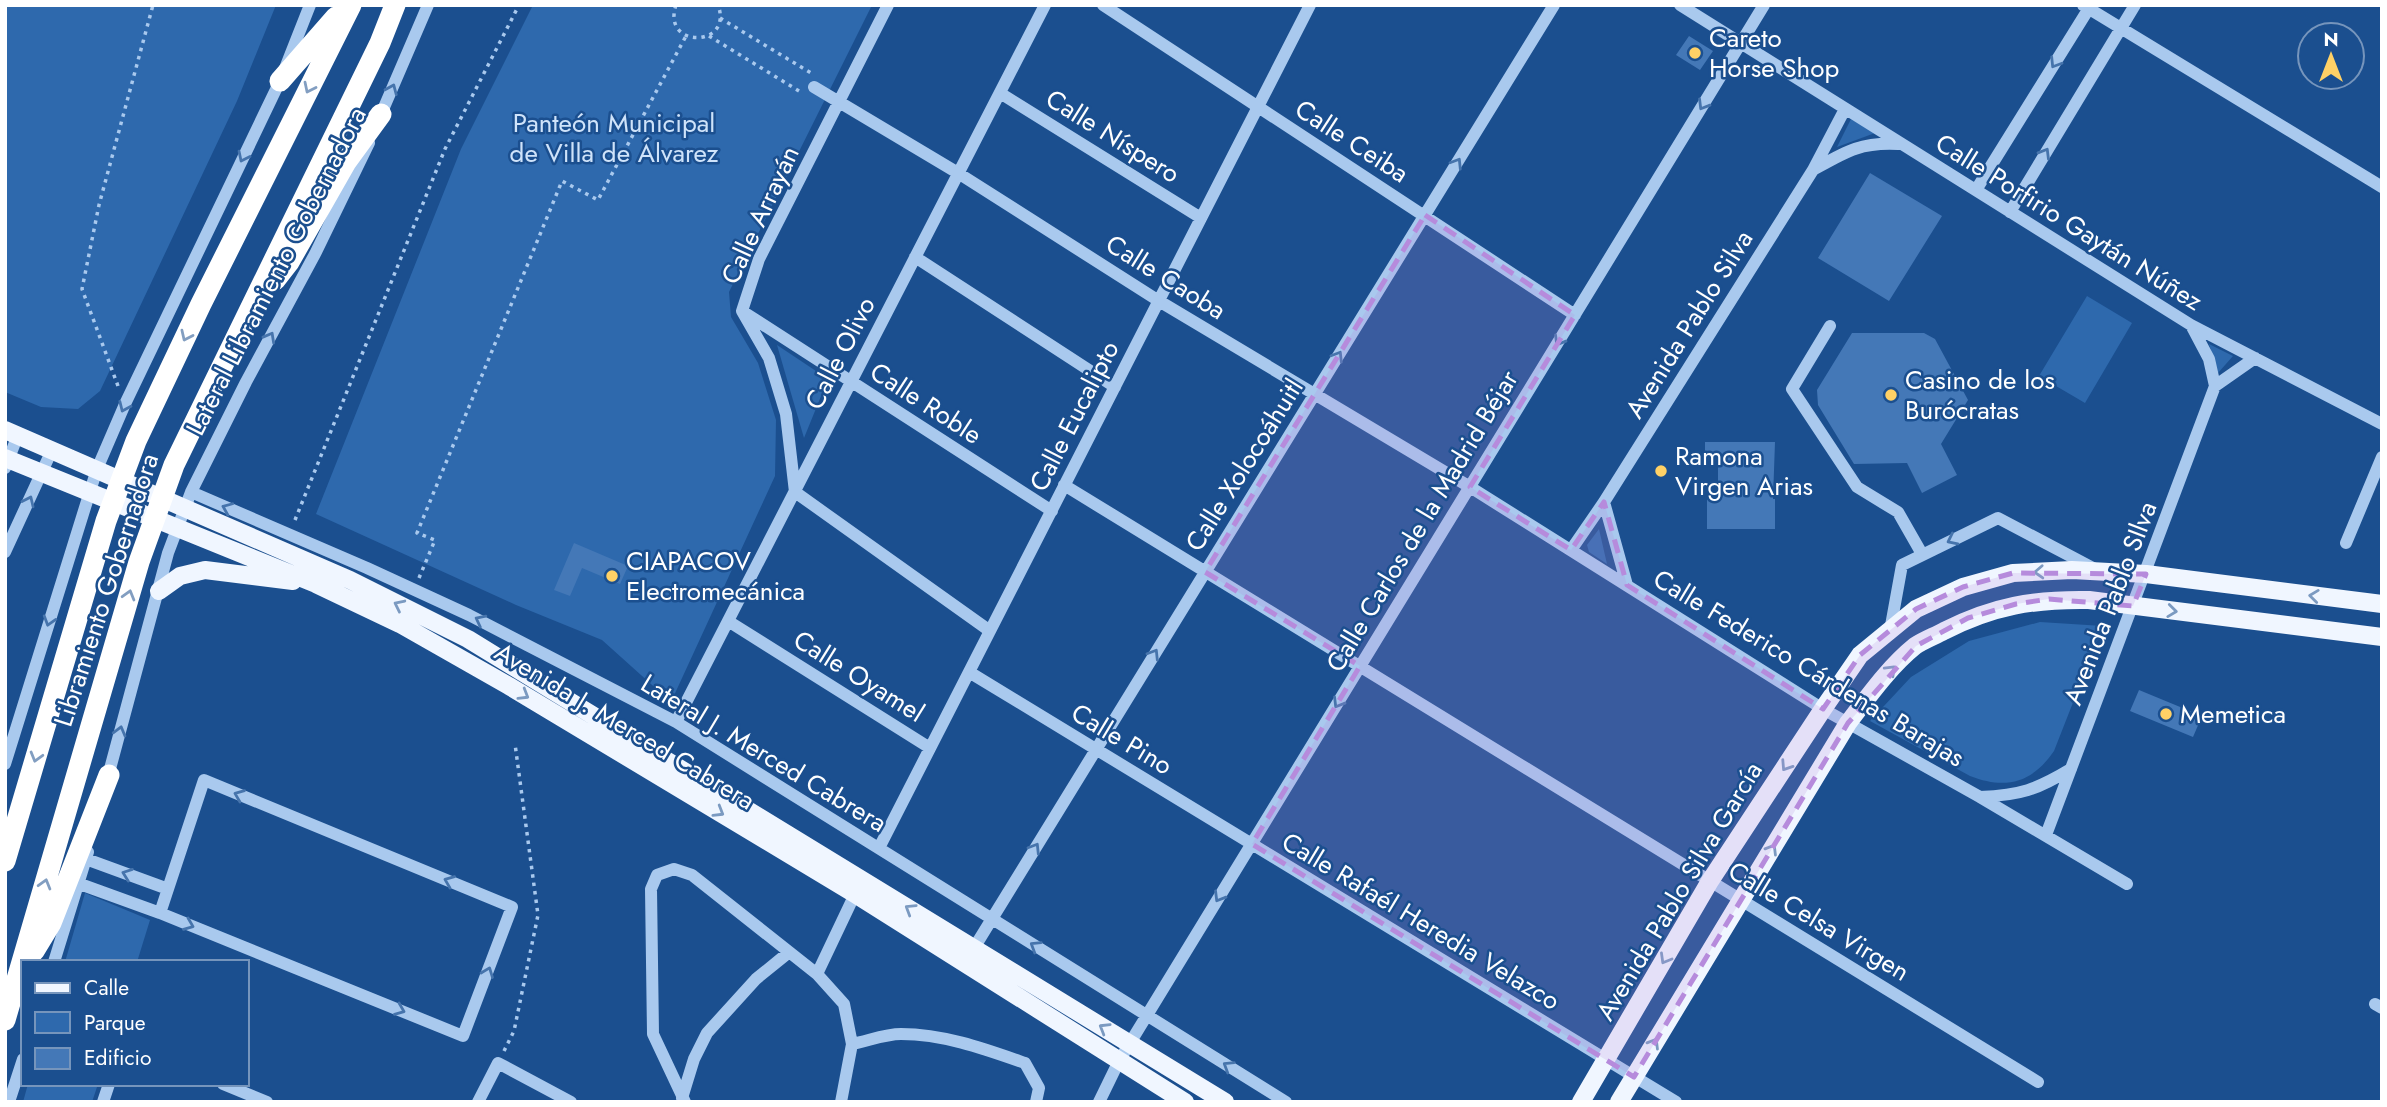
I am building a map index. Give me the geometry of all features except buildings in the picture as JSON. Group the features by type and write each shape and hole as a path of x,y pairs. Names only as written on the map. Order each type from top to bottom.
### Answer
{"highway":[{"path":"280,81 349,5"},
{"name":"Libramiento Gobernadora","path":"5,861 113,501 136,441 349,5"},
{"name":"Libramiento Gobernadora","path":"26,960 153,517 174,465 380,43 395,5"},
{"path":"252,309 289,262 346,162 381,114"},
{"path":"28,960 51,923 109,775"},
{"name":"Libramiento Gobernadora","path":"5,1020 21,975"}],"main road":[{"path":"12,432 121,480"},
{"name":"Avenida J. Merced Cabrera","path":"6,462 43,472 316,584 400,624 509,686 855,894 1185,1102"},
{"name":"Avenida J. Merced Cabrera","path":"121,480 161,497 188,500 286,552 468,639 1226,1102"},
{"path":"159,591 180,576 205,570 316,584"},
{"name":"Avenida Pablo Silva García","path":"1581,1102 1710,881 1823,709 1860,656 1916,609 1963,587 2012,573 2072,570 2146,574 2382,604"},
{"path":"1619,1102 1848,723 1882,679 1916,646 1968,618 2015,604 2049,599 2089,600 2382,637"}],"street":[{"path":"5,764 97,469 125,404 280,81 310,5"},
{"name":"Lateral Libramiento Gobernadora","path":"55,960 80,884 177,528 246,382 315,254 370,142 428,5"},
{"name":"Calle Arrayán","path":"794,492 786,414 769,358 742,311 759,259 888,5"},
{"name":"Calle Olivo","path":"676,722 1045,5"},
{"name":"Calle Ceiba","path":"1103,5 1575,315"},
{"name":"Calle Eucalipto","path":"879,848 1310,5"},
{"name":"Calle Xolocoáhuitl","path":"974,948 1554,5"},
{"name":"Calle Porfirio Gaytán Núñez","path":"1680,5 2191,325 2382,424"},
{"name":"Calle Carlos de la Madrid Béjar","path":"1099,1102 1119,1061 1764,5"},
{"path":"2010,212 2135,5"},
{"path":"1976,190 2087,6 2382,187"},
{"name":"Calle Caoba","path":"814,87 958,173 1159,301 1470,487"},
{"name":"Calle Níspero","path":"1000,93 1201,219"},
{"name":"Avenida Pablo Silva","path":"1571,550 1813,170 1845,108"},
{"name":"Avenida Pablo Silva","path":"1813,170 1845,152 1872,142 1901,144"},
{"path":"915,257 1115,387"},
{"name":"Calle Roble","path":"742,311 1052,511"},
{"path":"2191,325 2209,359 2215,386 2255,358"},
{"path":"1830,326 1792,389 1857,487 1898,512 1922,554"},
{"name":"Avenida Pablo SIlva","path":"2046,835 2215,386"},
{"path":"6,462 12,432"},
{"path":"5,552 52,450"},
{"path":"2346,543 2382,457"},
{"path":"1065,485 1360,666"},
{"name":"Calle Federico Cárdenas Barajas","path":"1470,487 1823,709 2127,884"},
{"path":"794,492 990,631"},
{"name":"Lateral J. Merced Cabrera","path":"188,500 255,520 367,568 469,615 676,722 1286,1102"},
{"path":"1604,502 1627,585"},
{"path":"1890,631 1902,565 1998,517 2099,572"},
{"path":"255,520 286,552"},
{"path":"310,562 367,568"},
{"name":"Calle Oyamel","path":"728,621 930,747"},
{"name":"Calle Celsa Virgen","path":"1360,666 2038,1082"},
{"name":"Calle Pino","path":"969,672 1252,844"},
{"path":"1980,797 2006,796 2038,788 2071,769"},
{"path":"80,884 160,913 463,1036 512,907 204,780 160,913"},
{"name":"Calle Rafaél Heredia Velazco","path":"1252,844 1676,1102"},
{"path":"86,859 168,889"},
{"path":"683,1100 653,1034 651,890 657,875 674,869 692,875 817,974 844,1004 852,1044 841,1102"},
{"path":"817,974 855,894"},
{"path":"683,1100 694,1059 707,1033 756,979 788,953"},
{"path":"852,1044 898,1034 929,1036 970,1044 1024,1063 1040,1088 1036,1102"},
{"path":"478,1102 498,1063 571,1102"},
{"path":"9,1102 21,1065"},
{"path":"228,1086 267,1102"}],"path":[{"path":"125,404 82,289 99,205 153,5"},
{"path":"294,522 446,149 519,5"},
{"path":"676,5 673,16 675,24 686,36 702,38 714,31 720,18 718,5"},
{"path":"709,36 808,96 820,78 720,18"},
{"path":"419,578 435,540 417,533 562,181 598,200 686,36"}],"highlighted area":[{"path":"1425,215 1575,315 1470,487 1571,550 1604,502 1627,585 1823,709 1860,655 1916,609 1963,587 2013,573 2146,574 2133,606 2049,599 2016,604 1968,618 1916,646 1848,723 1634,1077 1252,844 1360,666 1205,572"}],"green space":[{"path":"5,5 276,5 237,101 100,391 78,409 41,407 5,392"},
{"name":"Panteón Municipal de Villa de Álvarez","path":"533,5 872,5 729,292 731,317 758,363 776,420 775,476 671,702 602,640 516,605 316,514 461,149"},
{"path":"1851,119 1875,133 1837,147"},
{"path":"2087,296 2132,323 2085,403 2039,376"},
{"path":"2209,344 2233,356 2218,373"},
{"path":"777,345 828,379 804,438"},
{"path":"1599,529 1607,564 1589,552 1587,545"},
{"path":"2040,622 2103,626 2054,751 2046,762 2027,777 2007,783 1970,776 1870,721 1911,677 1969,641"},
{"path":"85,893 150,920 138,960 66,960"},
{"path":"27,1086 97,1086 92,1102 23,1102"}],"place":[{"name":"Careto Horse Shop","path":"1695,53"},
{"name":"Casino de los Burócratas","path":"1891,395"},
{"name":"Ramona Virgen Arias","path":"1661,471"},
{"name":"CIAPACOV Electromecánica","path":"612,576"},
{"name":"Memetica","path":"2166,714"}]}
